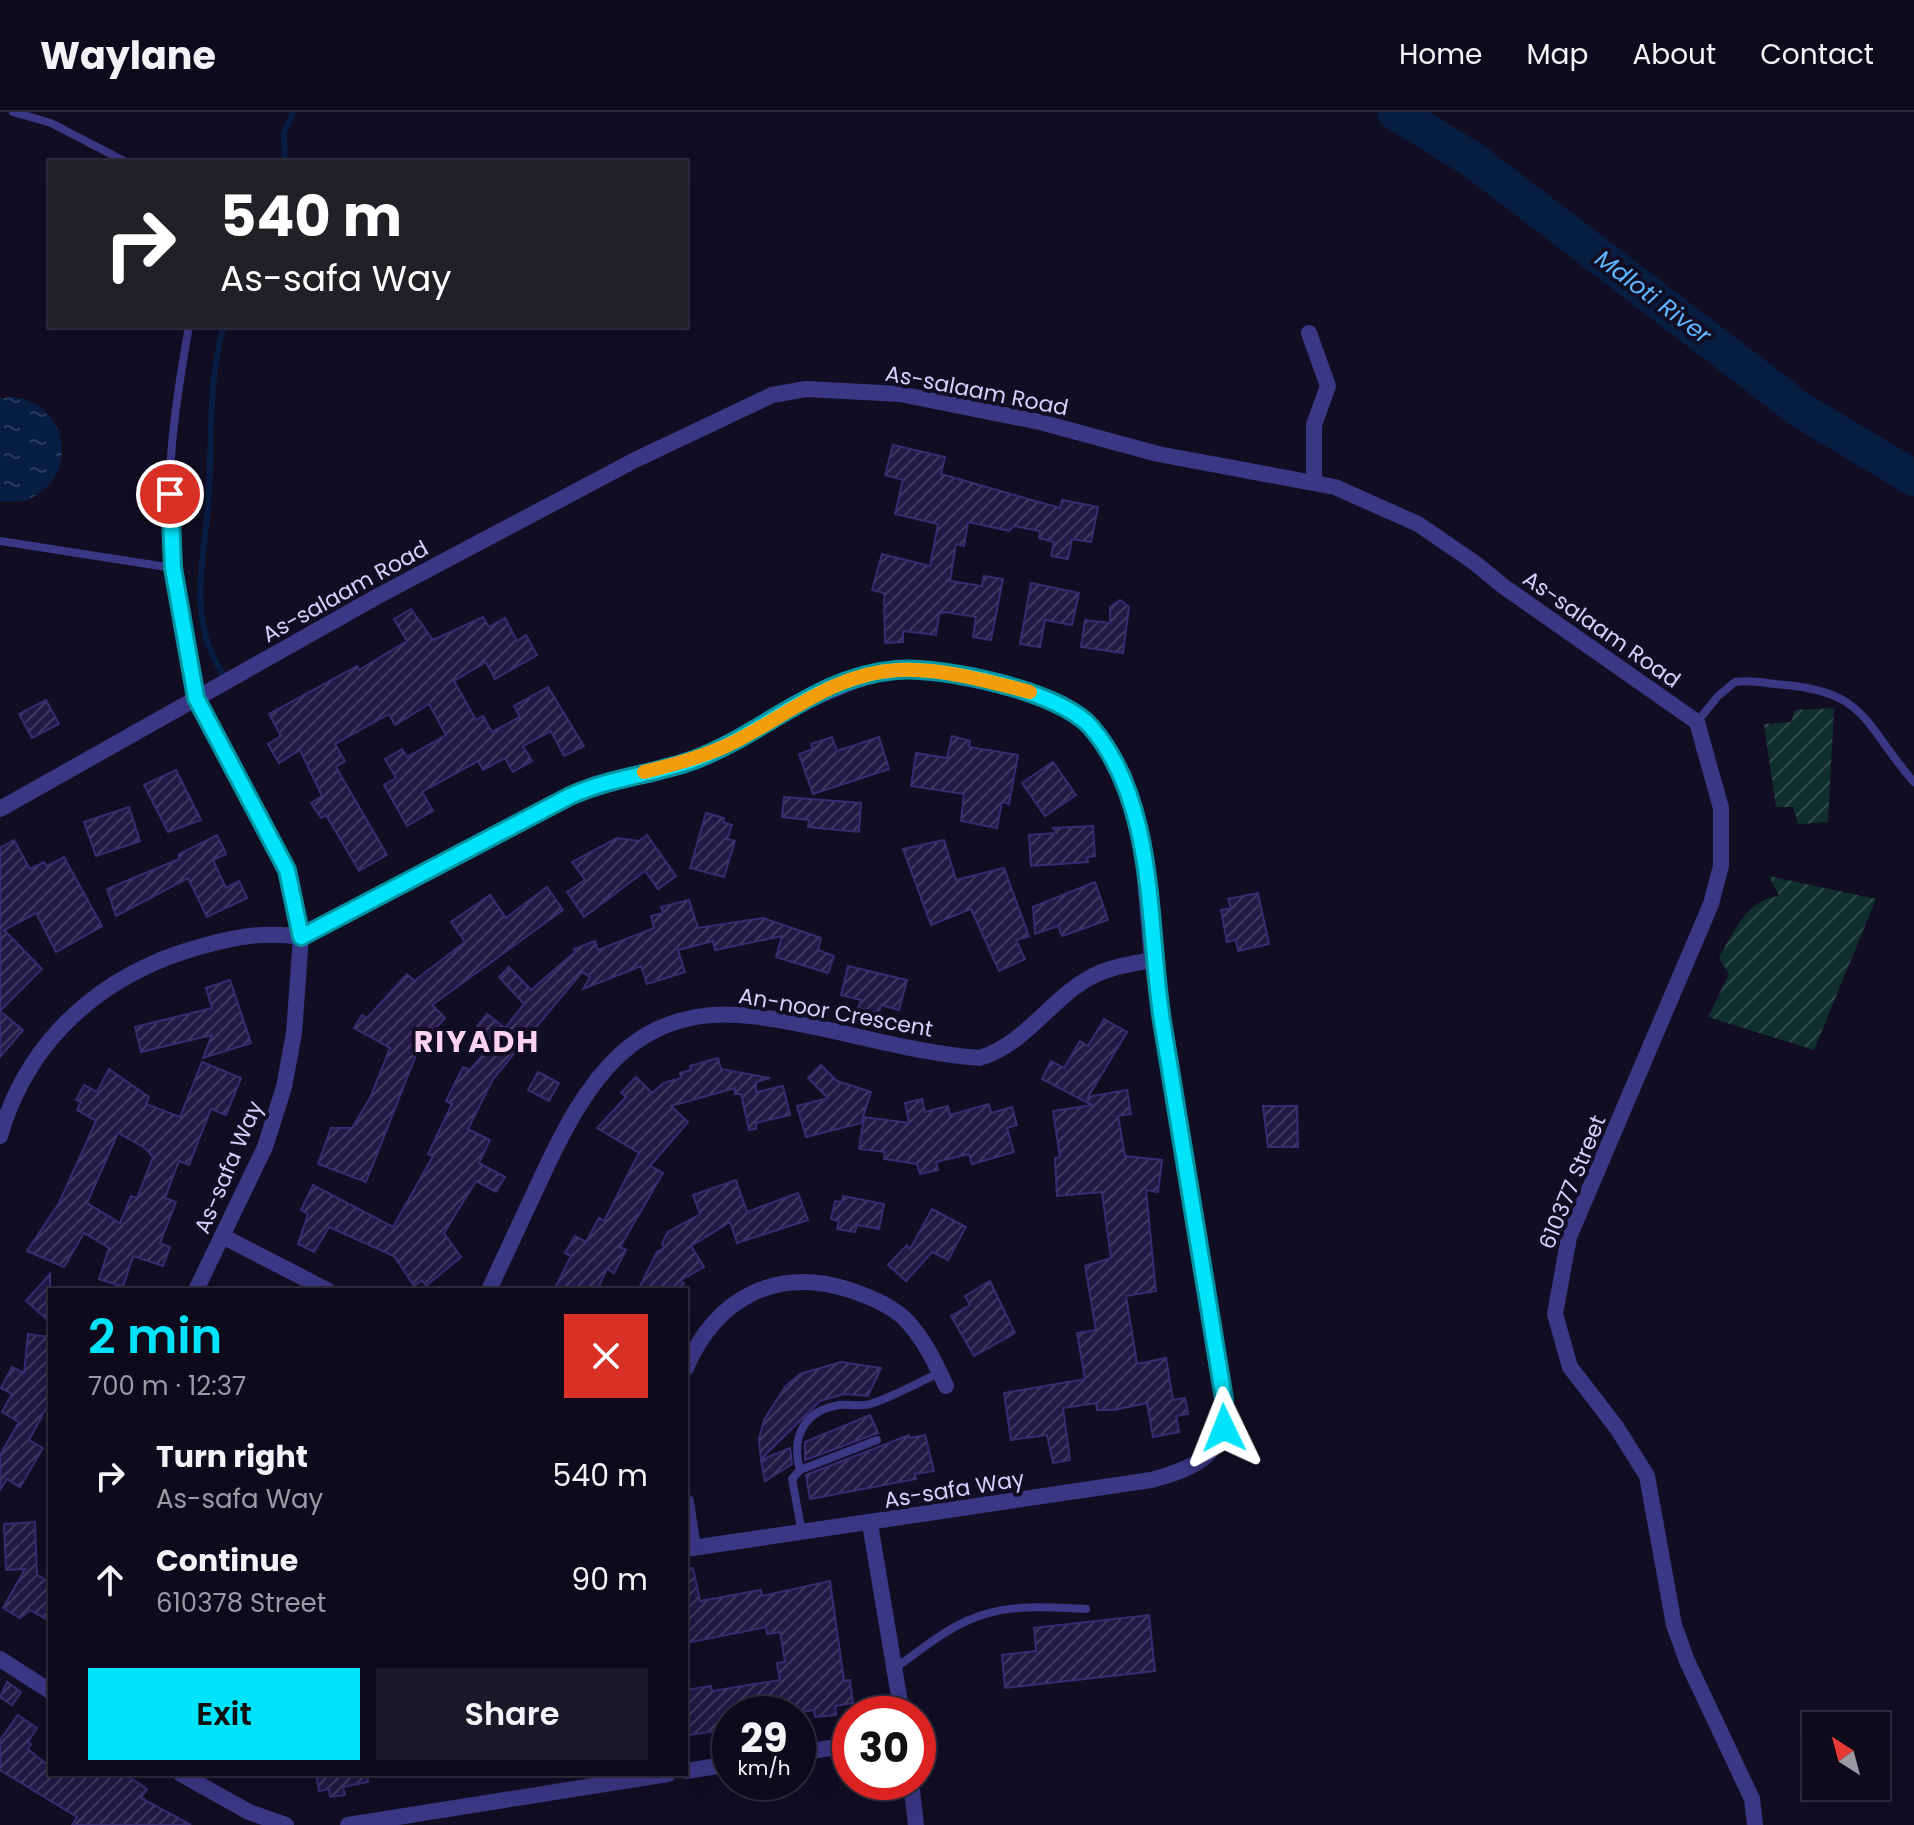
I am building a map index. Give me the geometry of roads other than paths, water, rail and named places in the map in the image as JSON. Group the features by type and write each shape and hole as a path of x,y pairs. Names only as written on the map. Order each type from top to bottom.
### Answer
{"street":[{"path":"1309,333 1328,386 1314,425 1314,482"},
{"name":"As-salaam Road","path":"0,809 378,596 635,460 772,395 806,389 900,394 1040,422 1158,454 1314,482 1370,501 1418,524 1697,722"},
{"path":"0,1136 20,1081 47,1040 91,998 116,981 162,958 238,936 280,934 301,937 595,784 689,761 728,745 832,687 895,670 925,670 1045,697 1070,709 1089,725 1124,776 1135,815 1143,855 1152,960"},
{"name":"As-safa Way","path":"196,698 287,870 301,937 294,1033 284,1087 265,1147 197,1288"},
{"name":"610377 Street","path":"1697,722 1721,808 1721,866 1711,904 1569,1237 1555,1314 1570,1367 1617,1428 1647,1476 1674,1625 1687,1661 1752,1799 1755,1825"},
{"name":"As-safa Way","path":"689,1548 870,1524 1151,1480 1194,1466 1217,1443 1224,1428 1224,1399 1152,960"},
{"name":"An-noor Crescent","path":"490,1288 572,1111 614,1058 648,1034 673,1023 729,1014 979,1058 1006,1047 1049,1007 1090,977 1152,960"},
{"path":"224,1237 323,1288"},
{"path":"688,1364 703,1335 730,1307 763,1288 794,1280 838,1286 887,1305 914,1330 943,1379"},
{"path":"870,1524 899,1696"},
{"path":"0,1659 48,1690"},
{"path":"688,1771 712,1767"},
{"path":"185,1776 249,1812 286,1825"},
{"path":"348,1825 655,1776"},
{"path":"913,1800 916,1825"}],"lane":[{"path":"13,112 51,123 122,160"},
{"path":"189,328 172,451 169,515 173,568 196,698"},
{"path":"0,541 173,568"},
{"path":"1697,722 1718,696 1735,682 1824,690 1848,702 1861,714 1914,782"},
{"path":"800,1470 794,1446 796,1439 809,1421 822,1411 838,1405 868,1405 943,1379"},
{"path":"802,1534 792,1479 800,1470 877,1440"},
{"path":"894,1668 966,1621 981,1615 1034,1606 1086,1609"}],"water":[{"path":"15,397 38,406 53,421 61,439 61,458 55,477 42,491 24,500 0,501 0,398"}],"waterway":[{"path":"285,160 284,133 293,112"},
{"name":"Mdloti River","path":"1395,112 1473,160 1802,411 1914,478"},
{"path":"223,674 204,630 201,584 213,387 224,328"}],"district":[{"name":"RIYADH","path":"477,1042"}]}
